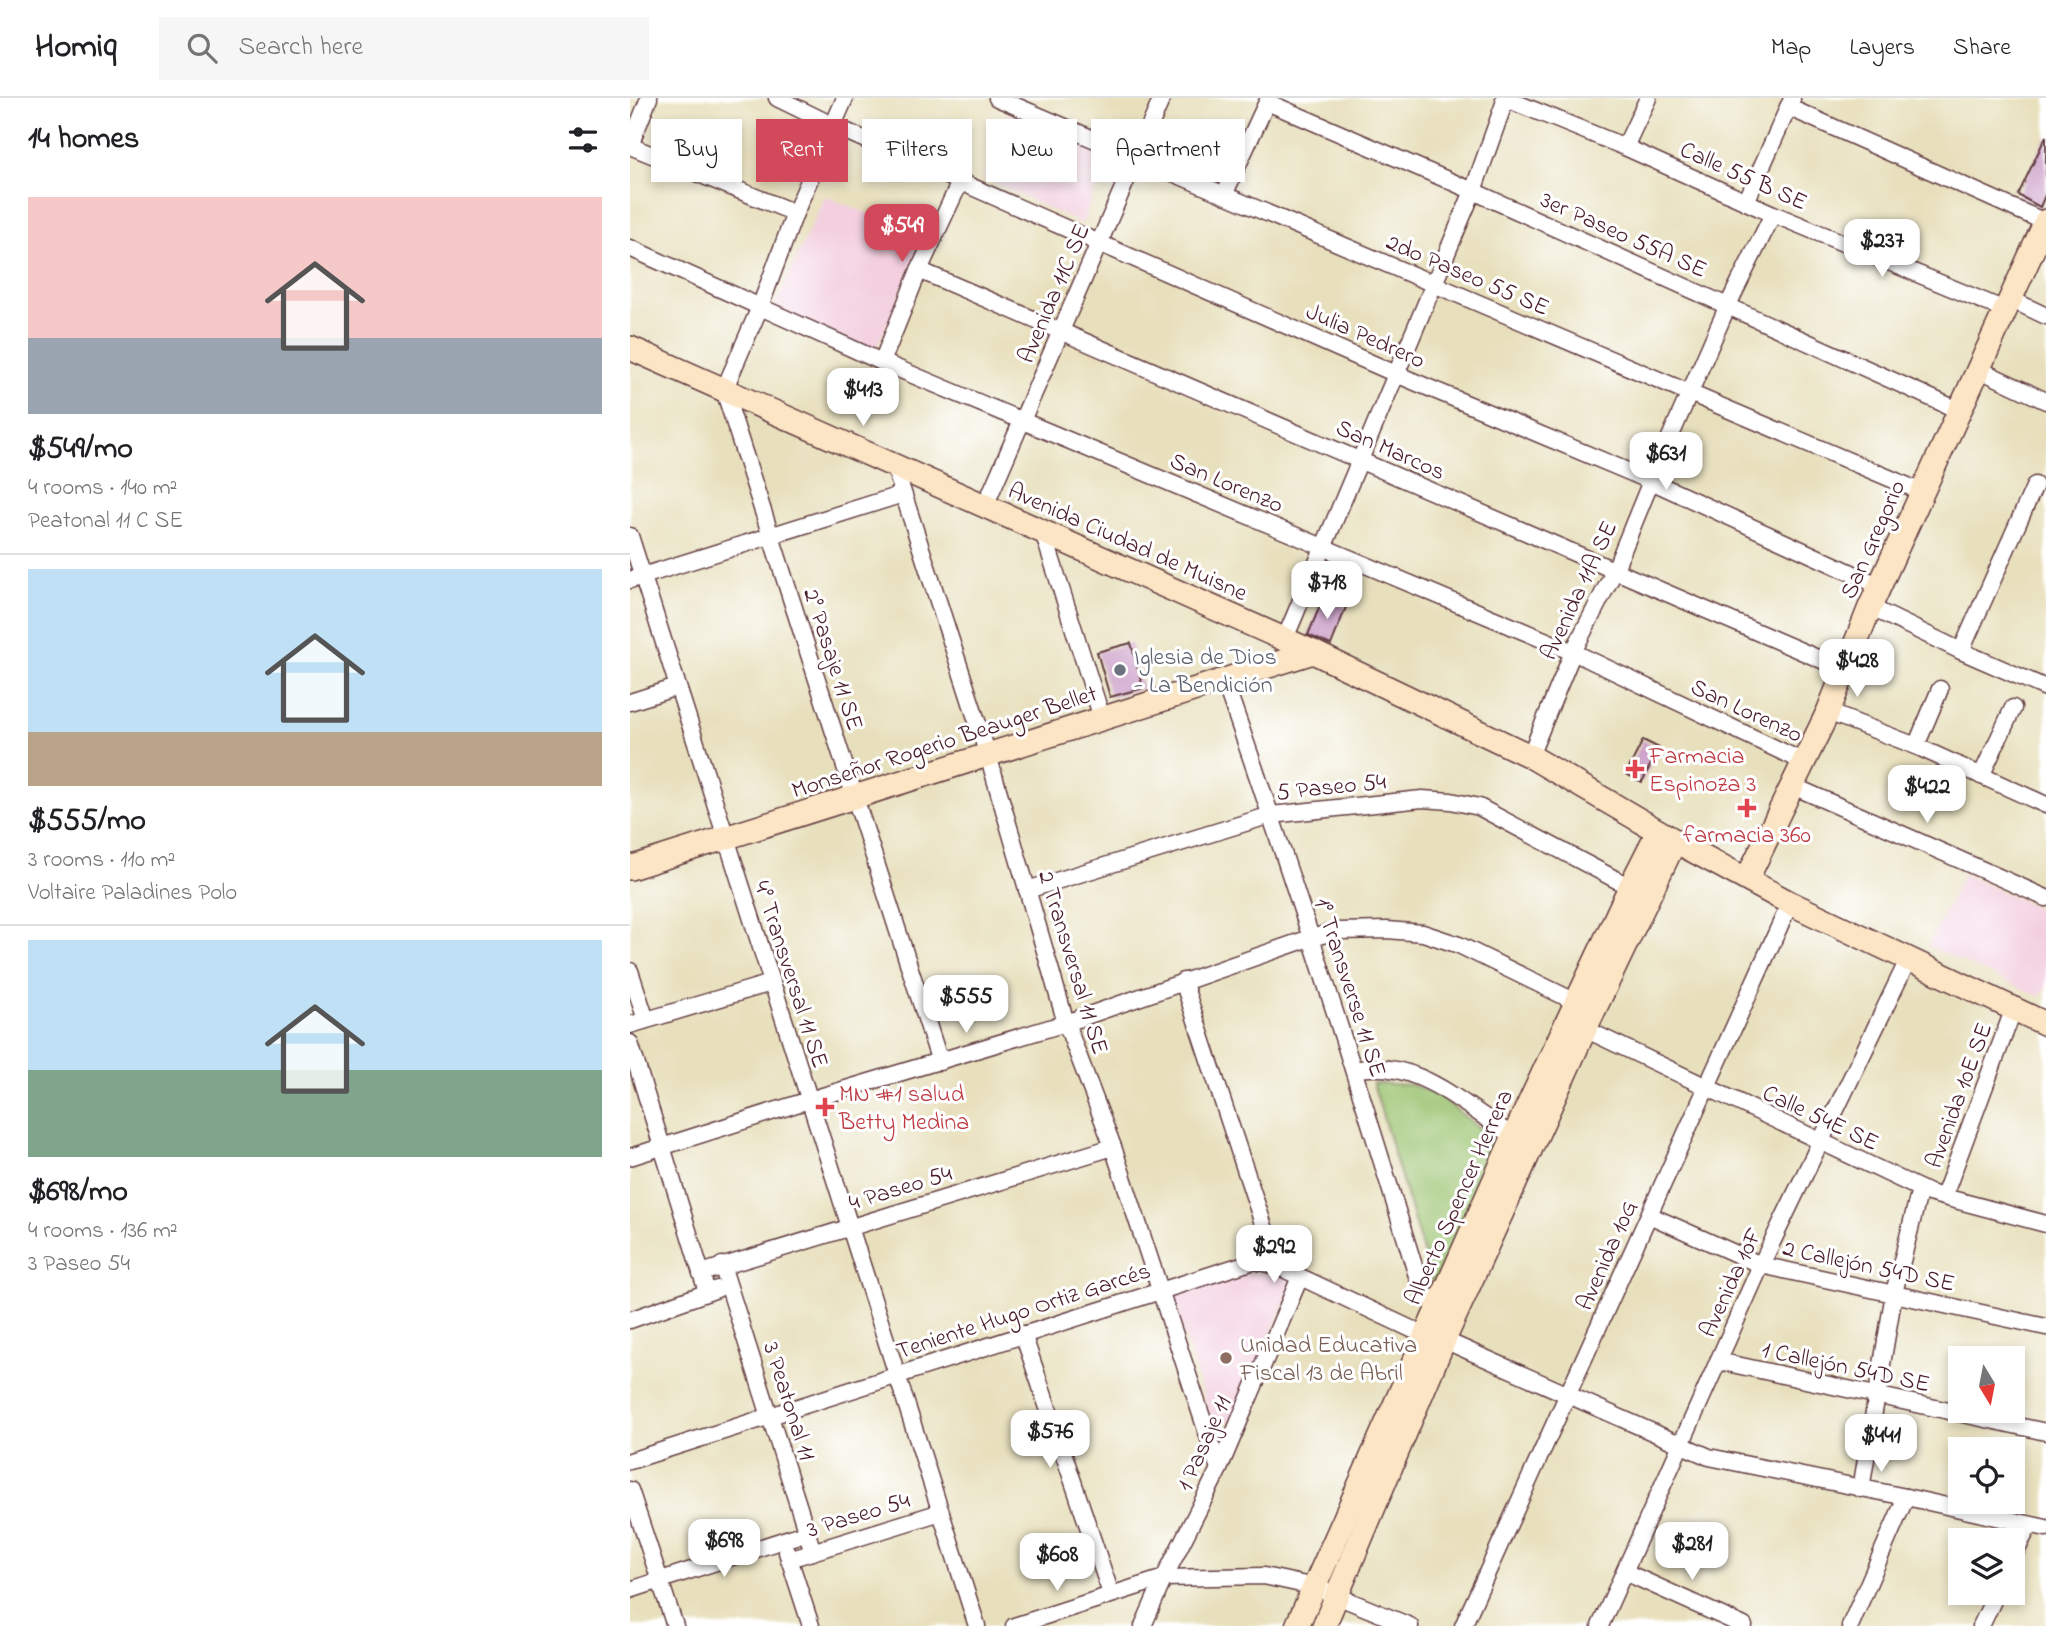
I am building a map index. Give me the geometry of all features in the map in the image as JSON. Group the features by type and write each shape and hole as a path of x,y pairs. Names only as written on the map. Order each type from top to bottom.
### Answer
{"street":[{"path":"649,98 630,146 795,213"},
{"name":"Julia Pedrero","path":"777,98 820,119"},
{"path":"837,119 845,98"},
{"name":"2do Paseo 55 SE","path":"997,98 1091,138"},
{"name":"Avenida 11C SE","path":"1153,119 1162,98"},
{"path":"1284,640 1473,191 1505,98"},
{"name":"Calle 55 B SE","path":"1505,98 1625,147 1773,214 2046,316"},
{"path":"1625,147 1648,98"},
{"name":"3er Paseo 55A SE","path":"1224,195 1267,102 1473,191 1960,411"},
{"path":"1746,202 1790,103 2045,227"},
{"path":"723,390 760,307 809,182"},
{"path":"882,362 919,270 960,182"},
{"name":"Julia Pedrero","path":"962,182 1396,374 1650,481 1875,596 1961,651 2046,688"},
{"name":"Avenida 11C SE","path":"985,506 1126,182"},
{"name":"2do Paseo 55 SE","path":"1194,182 1922,492"},
{"name":"Avenida 11A SE","path":"1530,756 1573,652 1614,572 1650,481 1728,305 1773,214"},
{"name":"San Gregorio","path":"1747,879 1828,712 1875,596 2045,227"},
{"name":"San Lorenzo","path":"630,248 882,362 1573,652 1804,762"},
{"name":"San Marcos","path":"919,270 1845,670"},
{"name":"Avenida Ciudad de Muisne","path":"630,348 1313,652 1530,756 1667,837 1790,903 2045,1022"},
{"path":"1978,369 2046,401"},
{"name":"2° Pasaje 11 SE","path":"723,390 940,1062"},
{"name":"2 Transversal 11 SE","path":"894,465 988,755 1066,1023 1113,1147 1219,1469"},
{"path":"1961,651 2035,485"},
{"path":"636,578 903,494"},
{"path":"1043,532 1102,718"},
{"name":"4° Transversal 11 SE","path":"630,536 636,578 677,687 977,1626"},
{"name":"Monseñor Rogerio Beauger Bellet","path":"630,868 1313,652"},
{"name":"1° Transverse 11 SE","path":"1224,680 1354,1070 1421,1289 1439,1304"},
{"path":"630,702 677,687"},
{"path":"1916,746 1940,689"},
{"path":"1981,776 2012,708"},
{"path":"1828,712 1916,746 1981,776 2044,798"},
{"path":"1793,786 2046,898"},
{"name":"5 Paseo 54","path":"1027,890 1271,815 1422,799 1479,807 1630,887"},
{"name":"Alberto Spencer Herrera","path":"1324,1626 1338,1596 1434,1337 1439,1304 1630,887 1667,837"},
{"name":"Alberto Spencer Herrera","path":"1297,1626 1434,1337 1585,1029 1667,837"},
{"name":"Avenida 10G","path":"1463,1626 1790,903"},
{"path":"630,1157 1066,1023 1310,938 1338,932 1387,930 1423,933 1459,945 1576,1002"},
{"name":"Avenida 10F","path":"1601,1626 1761,1265 1908,960"},
{"path":"630,971 638,1023 771,983"},
{"path":"1183,981 1277,1266"},
{"name":"Avenida 10E SE","path":"1944,1196 2014,1009"},
{"name":"Calle 54E SE","path":"1585,1029 1920,1189 2046,1224"},
{"path":"630,1043 660,1148 707,1292"},
{"path":"1354,1070 1377,1067 1411,1072 1427,1079 1507,1132"},
{"name":"4 Paseo 54","path":"701,1272 1113,1147"},
{"name":"Avenida 10E SE","path":"1861,1489 1895,1293 1920,1189"},
{"name":"2 Callejón 54D SE","path":"1649,1215 1761,1265 2046,1327"},
{"name":"Teniente Hugo Ortiz Garcés","path":"630,1461 1254,1261 1277,1266 1709,1458 2046,1528"},
{"name":"3 Peatonal 11","path":"722,1265 813,1552"},
{"name":"1 Pasaje 11","path":"1143,1626 1219,1469 1300,1277"},
{"path":"630,1320 729,1285"},
{"path":"1023,1334 1111,1594"},
{"name":"1 Callejón 54D SE","path":"1718,1361 2046,1432"},
{"path":"630,1490 675,1626"},
{"path":"1850,1626 1906,1497"},
{"name":"3 Paseo 54","path":"789,1559 941,1511"},
{"path":"2025,1533 2029,1525"},
{"name":"3 Paseo 54","path":"630,1590 808,1532"},
{"path":"783,1540 811,1626"},
{"path":"1625,1572 1744,1626"},
{"path":"1014,1626 1164,1578 1264,1576 1315,1587 1410,1626"},
{"path":"1981,1626 1991,1605"}],"shaded area":[{"path":"1008,113 1022,119 1006,119"},
{"path":"1077,143 1091,149 1091,182 1098,182 1082,224 992,182 1077,182"},
{"path":"825,196 925,237 875,352 774,307"},
{"path":"1963,874 2046,911 2046,986 2040,997 1928,946"},
{"name":"Unidad Educativa Fiscal 13 de Abril","path":"1250,1271 1283,1276 1293,1283 1234,1419 1213,1427 1172,1297"}],"green space":[{"path":"1373,1083 1412,1085 1438,1095 1495,1141 1443,1274 1433,1285"}],"building":[{"path":"2046,136 2046,193 2040,207 2018,195"},
{"path":"1323,598 1346,607 1331,645 1308,635"},
{"name":"Iglesia de Dios - La Bendición","path":"1131,643 1143,688 1110,697 1097,652"},
{"path":"1643,740 1659,748 1642,782 1626,774"}],"place":[{"name":"Iglesia de Dios - La Bendición","path":"1120,670"},
{"name":"Farmacia Espinoza 3","path":"1635,769"},
{"name":"farmacia 360","path":"1747,808"},
{"name":"MN #1 salud Betty Medina","path":"825,1107"},
{"name":"Unidad Educativa Fiscal 13 de Abril","path":"1226,1358"}]}
